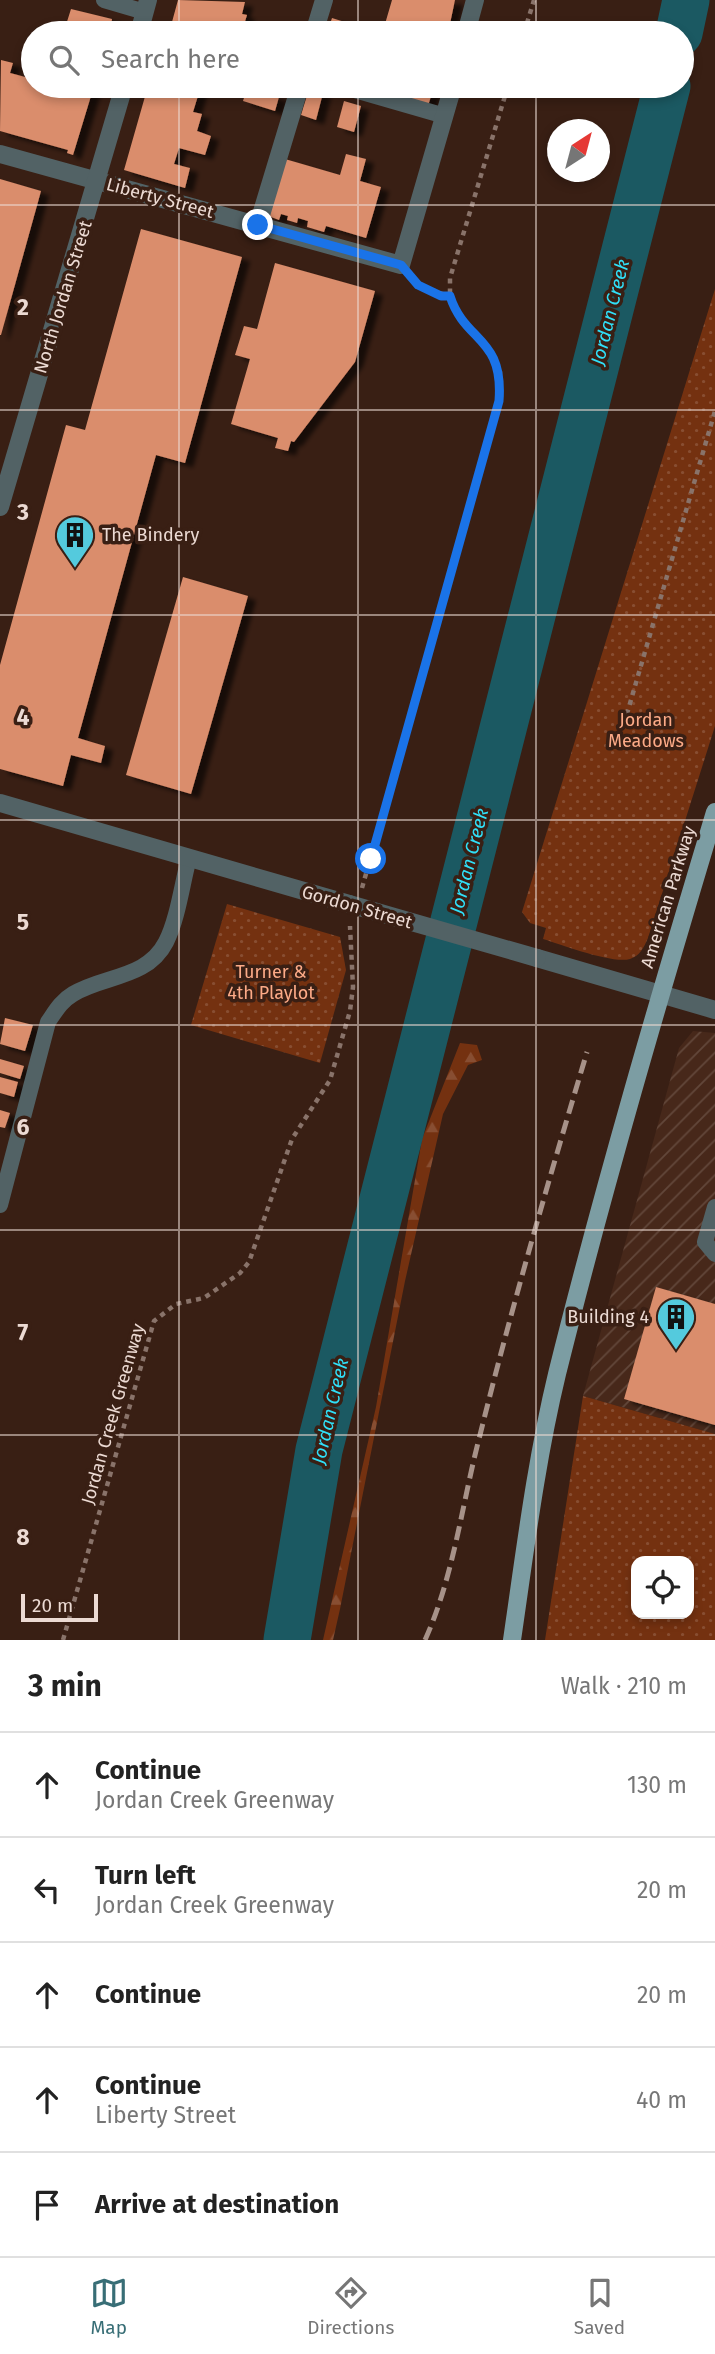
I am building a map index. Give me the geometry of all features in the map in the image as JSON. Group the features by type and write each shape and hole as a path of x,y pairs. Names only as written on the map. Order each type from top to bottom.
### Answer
{"main road":[{"name":"American Parkway","path":"512,1640 536,1477 557,1375 660,994 715,812"}],"street":[{"path":"318,21 324,0"},
{"path":"469,21 475,0"},
{"name":"North Jordan Street","path":"0,507 121,98"},
{"path":"258,225 296,98"},
{"path":"401,265 450,98"},
{"name":"Liberty Street","path":"0,153 401,265"},
{"name":"Gordon Street","path":"0,803 715,1010"}],"lane":[{"path":"104,0 146,6"},
{"path":"383,98 445,116"},
{"path":"0,1205 48,1023 58,1006 74,993 140,969 155,958 166,941 189,858"},
{"path":"715,1207 705,1242 715,1254"}],"path":[{"path":"528,21 534,0"},
{"path":"365,878 499,401 500,372 492,352 455,311 450,296 450,278 504,98"},
{"path":"401,265 418,285 441,296 450,296"},
{"path":"624,724 715,411"},
{"name":"Jordan Creek Greenway","path":"63,1640 155,1321 176,1304 204,1298 240,1273 249,1262 292,1139 324,1094 330,1080 350,1011 353,987 348,933"}],"shaded area":[{"path":"693,1031 715,1033 715,1434 583,1396 679,1048"}],"green space":[{"name":"Jordan Meadows","path":"715,289 715,726 648,938 641,951 633,958 612,959 543,939 546,928 530,923 522,912"},
{"name":"Turner & 4th Playlot","path":"227,904 340,937 346,970 320,1063 191,1025"},
{"path":"460,1043 477,1045 482,1060 468,1065 443,1114 405,1281 333,1640 323,1640 376,1407 422,1139"},
{"path":"583,1396 715,1434 715,1640 545,1640"}],"building":[{"path":"178,0 245,2 242,14 247,15 245,21 172,21"},
{"path":"392,0 455,0 451,21 386,21"},
{"path":"71,9 112,19 112,21 67,21"},
{"path":"1,60 13,63 10,73 21,76 21,98 90,98 73,155 67,153 68,150 0,131"},
{"path":"145,98 197,98 193,112 202,114 197,131 211,136 205,155 179,148 174,164 190,168 185,188 124,170"},
{"path":"244,98 279,98 275,111 243,101"},
{"path":"306,98 322,98 316,120 301,115"},
{"path":"401,98 430,98 428,106"},
{"path":"344,101 361,106 354,132 337,127"},
{"path":"346,154 366,159 360,181 381,187 366,238 326,226 324,232 307,227 308,221 298,218 297,223 287,220 288,216 281,214 279,220 268,216 285,159 340,175"},
{"path":"0,179 41,191 1,335 0,335"},
{"path":"141,229 242,257 185,463 156,455 78,738 105,746 101,763 71,755 63,786 0,769 0,665 66,425 85,430"},
{"path":"275,263 375,291 355,362 294,442 291,441 288,451 275,448 278,438 231,424 250,359 235,355 244,326 257,329"},
{"path":"183,577 248,596 191,794 126,775"},
{"path":"5,1018 33,1025 25,1051 0,1044"},
{"path":"0,1059 24,1066 20,1079 0,1073"},
{"path":"0,1077 18,1082 14,1097 0,1093"},
{"path":"0,1110 10,1113 5,1128 0,1127"},
{"name":"Building 4","path":"656,1287 715,1304 715,1425 624,1399"}],"waterway":[{"name":"Jordan Creek","path":"682,21 686,0"},
{"name":"Jordan Creek","path":"287,1640 319,1450 664,98"}],"railway":[{"path":"425,1640 443,1591 505,1339 587,1052"}],"place":[{"name":"The Bindery","path":"75,569"},
{"name":"Building 4","path":"676,1351"}],"route":[{"path":"258,225 401,265 418,285 441,296 450,296 455,311 492,352 500,372 499,401 371,859"}]}
